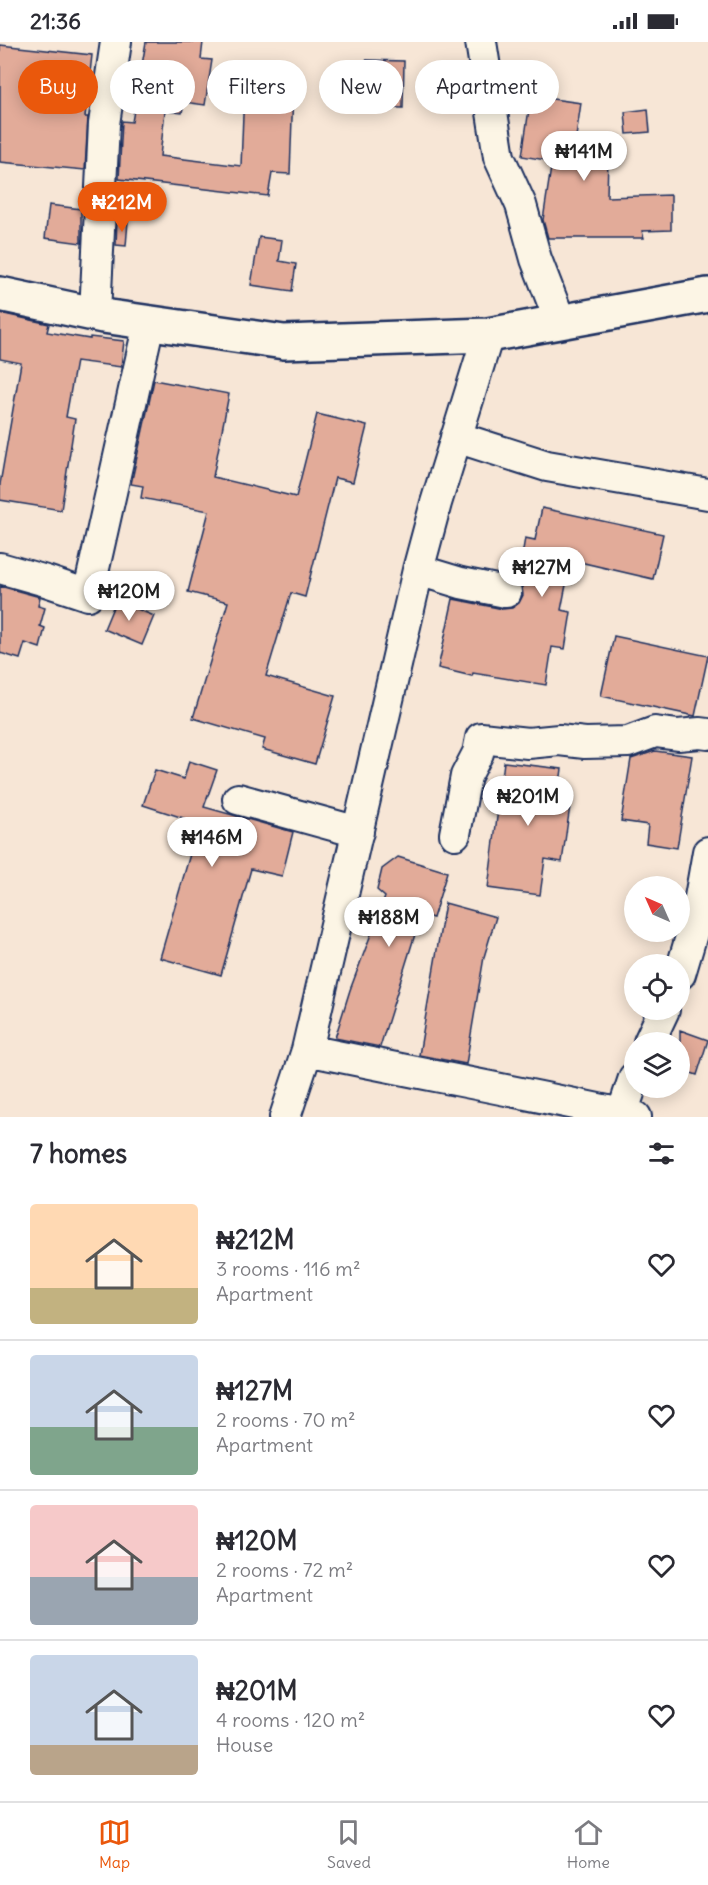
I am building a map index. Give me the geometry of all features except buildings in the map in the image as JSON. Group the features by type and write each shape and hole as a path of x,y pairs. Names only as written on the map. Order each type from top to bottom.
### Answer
{"main road":[{"path":"0,294 95,315 284,342 488,335 708,295"}],"street":[{"path":"95,315 104,124 116,42"},
{"path":"481,42 499,157 521,205 536,258 560,321"},
{"path":"0,568 88,595 149,322"},
{"path":"285,1117 307,1050 418,570 488,335"},
{"path":"456,437 547,466 708,494"},
{"path":"418,570 461,583 506,592"},
{"path":"455,834 466,776 478,753 481,738 528,742 559,740 596,743 628,742 655,732 678,735 708,734"},
{"path":"238,799 358,832"},
{"path":"686,954 696,920 708,852"},
{"path":"307,1050 629,1115 631,1098"}]}
